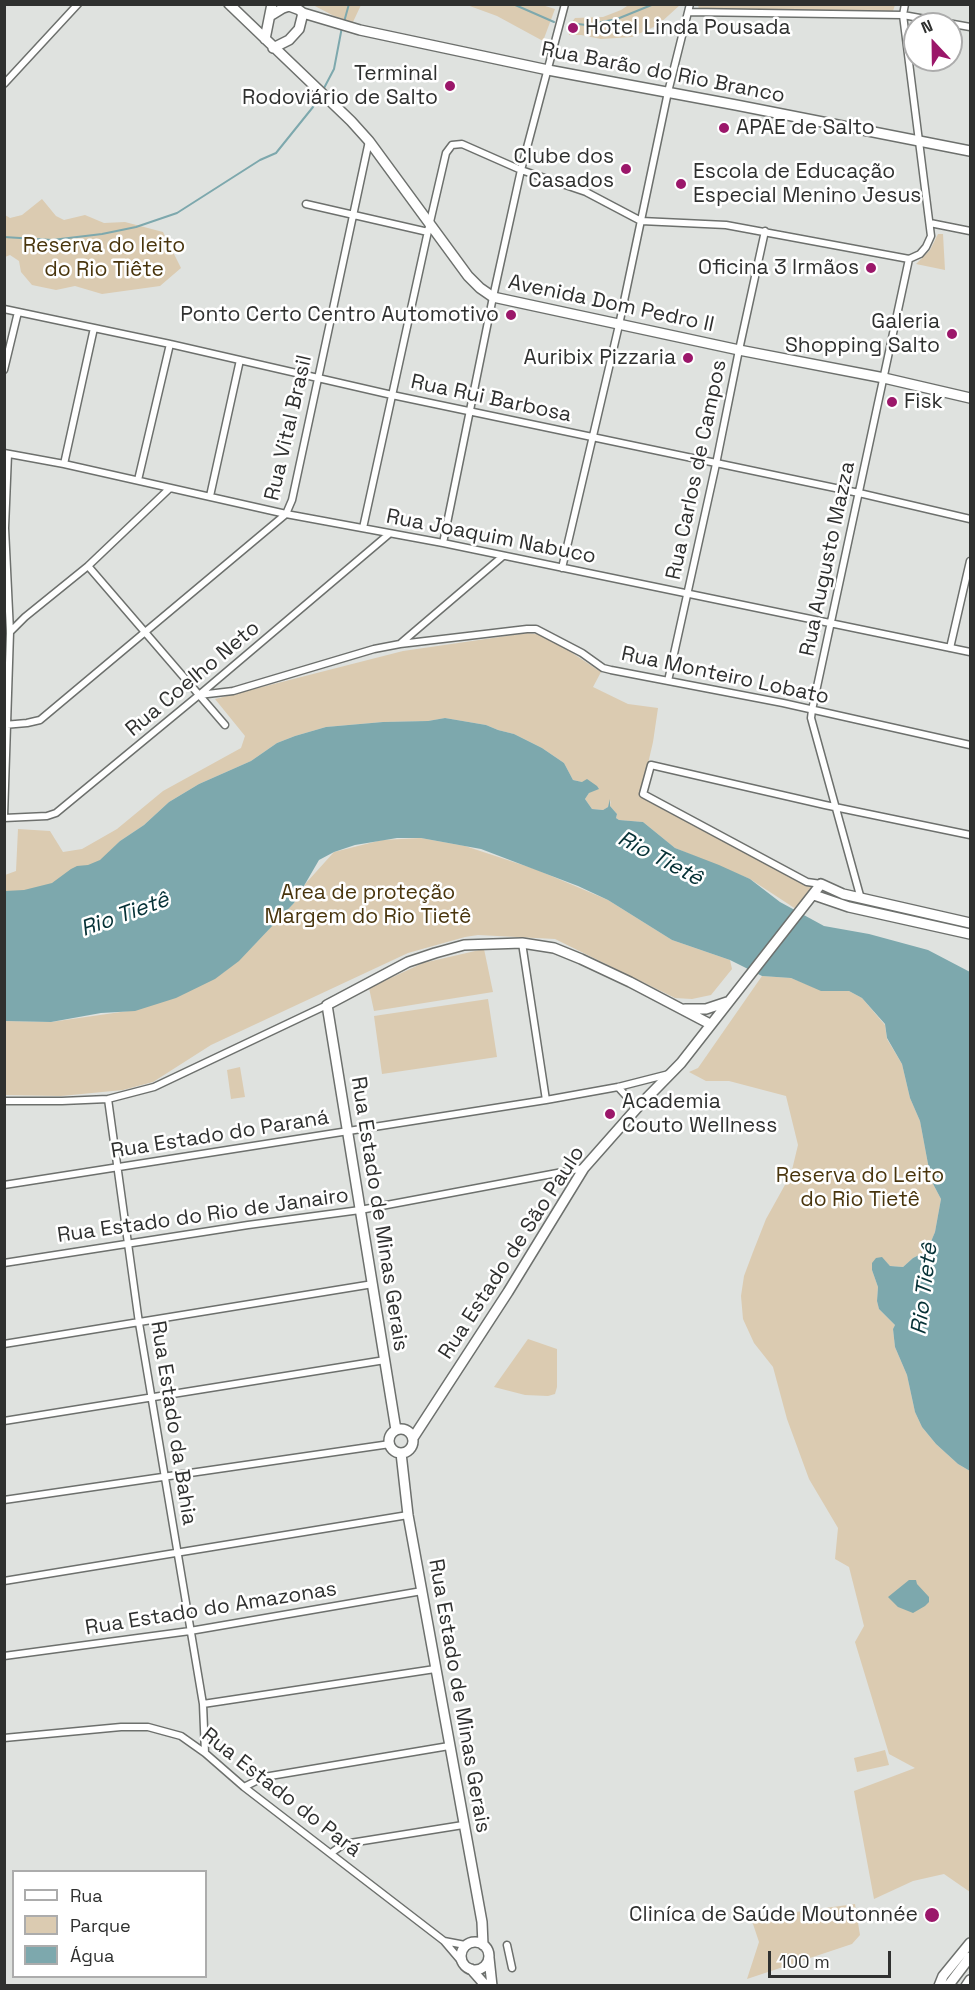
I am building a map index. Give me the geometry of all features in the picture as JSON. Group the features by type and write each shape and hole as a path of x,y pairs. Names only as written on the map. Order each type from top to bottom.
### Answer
{"street":[{"path":"4,84 78,4"},
{"name":"Avenida Dom Pedro II","path":"229,4 369,141 429,227 468,276 493,297 970,398"},
{"path":"265,39 272,4"},
{"path":"443,543 493,297 522,170 565,4"},
{"path":"562,568 619,325 668,92 690,4"},
{"path":"270,16 289,6 297,8 299,29 289,40 273,48"},
{"name":"Rua Barão do Rio Branco","path":"297,8 360,30 548,70 970,151"},
{"path":"689,12 903,15"},
{"path":"363,528 429,227 447,153 452,145 462,144 522,170 586,192 641,221 723,224 909,259 920,254 931,236 910,72"},
{"name":"Rua Vital Brasil","path":"6,725 40,720 286,514 292,500 319,379 369,141"},
{"path":"306,204 429,227"},
{"path":"930,223 970,231"},
{"name":"Rua Carlos de Campos","path":"668,681 765,231"},
{"name":"Rua Augusto Mazza","path":"861,899 811,718 909,259"},
{"name":"Rua Rui Barbosa","path":"4,309 970,519"},
{"path":"4,370 18,312"},
{"path":"64,464 94,328"},
{"path":"138,480 170,344"},
{"path":"210,496 240,360"},
{"path":"4,818 8,634 5,528 6,454"},
{"name":"Rua Joaquim Nabuco","path":"6,454 64,464 286,514 443,543 970,652"},
{"path":"8,634 25,617 88,566 170,488"},
{"name":"Rua Coelho Neto","path":"4,818 47,816 56,813 200,695 388,534"},
{"path":"400,644 502,556"},
{"path":"950,648 970,561"},
{"path":"88,566 225,725"},
{"name":"Rua Monteiro Lobato","path":"200,695 233,691 400,644 536,629 582,653 603,668 812,710 970,745"},
{"path":"970,835 651,765 643,794 807,882 821,884 861,899 970,923"},
{"path":"807,882 814,894 849,907 970,934"},
{"name":"Rua Estado de São Paulo","path":"413,1438 508,1292 584,1168 681,1063 821,884"},
{"path":"522,943 546,1100"},
{"path":"4,1101 108,1099 154,1087 327,1005 408,962 464,945 522,943 554,948 639,986 677,1008 712,1022"},
{"path":"677,1008 705,1009 729,1001"},
{"name":"Rua Estado de Minas Gerais","path":"327,1005 396,1430"},
{"path":"705,1009 712,1022"},
{"name":"Rua Estado do Paraná","path":"4,1185 546,1100 618,1087 669,1074"},
{"path":"618,1087 638,1108"},
{"name":"Rua Estado da Bahia","path":"108,1099 140,1323 203,1704 205,1753"},
{"name":"Rua Estado do Rio de Janairo","path":"4,1263 360,1210 584,1168"},
{"path":"4,1344 373,1284"},
{"path":"4,1421 385,1360"},
{"path":"405,1429 413,1438 412,1447 401,1453 394,1450 390,1444 390,1436 396,1430 405,1429"},
{"path":"4,1500 390,1444"},
{"name":"Rua Estado de Minas Gerais","path":"401,1453 408,1515 482,1922 483,1945 489,1953 492,1986"},
{"path":"4,1581 408,1515"},
{"name":"Rua Estado do Amazonas","path":"4,1656 190,1631 422,1591"},
{"path":"203,1704 435,1669"},
{"name":"Rua Estado do Pará","path":"4,1738 121,1726 148,1728 181,1736 444,1941"},
{"path":"244,1787 264,1777 449,1746"},
{"path":"331,1853 344,1844 463,1825"},
{"path":"444,1941 465,1945 474,1942 483,1945"},
{"path":"444,1941 486,1986"},
{"path":"939,1986 943,1976 970,1943"},
{"path":"507,1944 512,1968"},
{"path":"461,1961 461,1952 465,1945"},
{"path":"948,1986 970,1957"},
{"path":"471,1969 480,1969 489,1958"},
{"path":"966,1986 970,1980"}],"green space":[{"path":"630,4 680,5 658,25 632,37 601,39 569,35 569,26 575,18 603,17"},
{"path":"313,5 361,5 353,22 334,16"},
{"path":"467,5 542,5 555,9 543,41 497,16"},
{"path":"698,5 895,5 893,11 699,9"},
{"name":"Reserva do leito do Rio Tiête","path":"42,199 56,216 64,220 85,215 104,223 125,222 163,232 181,268 160,286 102,294 75,286 56,290 32,285 21,272 19,261 10,255 5,257 5,215 10,218 22,215"},
{"path":"938,234 943,234 945,270 916,264 930,250"},
{"path":"527,633 545,635 601,672 593,687 628,704 658,708 641,794 820,885 799,911 750,879 675,848 643,822 619,820 610,806 611,800 608,807 603,810 592,809 585,799 589,793 582,782 573,780 564,763 542,748 514,734 486,725 445,718 326,727 277,743 251,761 199,784 169,802 109,852 113,859 5,913 5,875 16,871 18,829 50,831 63,852 82,849 117,829 163,791 241,748 245,736 215,699 403,651"},
{"name":"Area de proteção Margem do Rio Tietê","path":"421,838 465,846 535,869 608,900 672,940 730,960 732,969 711,995 692,999 675,998 555,939 478,935 465,937 408,953 211,1045 153,1082 123,1090 61,1096 5,1095 4,1021 51,1022 128,1011 161,1002 224,972 252,947 294,903 306,883 334,852 382,840"},
{"path":"484,949 493,992 374,1011 369,988 423,963"},
{"name":"Reserva do Leito do Rio Tietê","path":"762,976 791,978 821,990 849,991 862,998 885,1025 887,1039 902,1064 910,1098 920,1121 931,1180 941,1199 935,1232 927,1251 913,1258 903,1267 890,1266 884,1260 872,1270 878,1287 879,1309 895,1325 893,1329 895,1347 907,1375 915,1412 922,1427 936,1444 958,1464 970,1471 970,1892 944,1874 913,1881 874,1899 854,1791 915,1768 889,1754 855,1642 864,1626 849,1567 835,1559 838,1528 809,1479 787,1419 773,1367 754,1343 743,1319 741,1296 744,1276 766,1219 791,1174 798,1145 786,1096 729,1081 706,1081 689,1072 698,1068"},
{"path":"488,999 497,1057 382,1074 374,1016"},
{"path":"240,1067 245,1097 231,1099 227,1070"},
{"path":"528,1339 557,1349 555,1394 525,1395 494,1387"},
{"path":"885,1750 889,1765 857,1772 854,1758"},
{"path":"855,1904 860,1935 852,1944 747,1979 759,1942 751,1918"}],"water":[{"name":"Rio Tietê","path":"445,718 486,725 514,734 542,748 564,763 573,780 582,782 587,779 597,786 599,789 589,793 585,799 592,809 603,810 608,807 610,799 610,806 619,820 643,822 675,848 750,879 780,902 824,926 869,934 928,950 970,972 970,1471 958,1464 936,1444 922,1427 915,1412 907,1375 895,1347 893,1329 895,1325 879,1309 878,1287 872,1263 876,1258 882,1257 890,1266 903,1267 913,1258 927,1251 935,1232 941,1199 931,1180 920,1121 910,1098 902,1064 887,1038 885,1024 862,998 849,991 821,991 791,978 762,976 730,960 672,940 608,900 578,886 481,849 421,838 397,838 355,845 319,860 294,903 239,961 215,979 176,998 135,1011 101,1013 51,1022 5,1021 5,891 24,890 52,883 77,866 88,865 100,860 169,802 199,784 251,761 277,743 326,727"},
{"path":"909,1580 916,1580 929,1597 929,1602 925,1606 913,1613 898,1607 888,1597"}],"waterway":[{"path":"344,22 349,4"},
{"path":"513,4 554,22"},
{"path":"578,24 586,25 617,19 654,4"},
{"path":"323,90 334,69 342,27"},
{"path":"4,237 52,240 102,234 136,227 177,213 260,160 276,153 320,95"}],"place":[{"name":"Hotel Linda Pousada","path":"573,28"},
{"name":"Terminal Rodoviário de Salto","path":"450,86"},
{"name":"APAE de Salto","path":"724,128"},
{"name":"Clube dos Casados","path":"626,169"},
{"name":"Escola de Educação Especial Menino Jesus","path":"681,184"},
{"name":"Oficina 3 Irmãos","path":"871,268"},
{"name":"Ponto Certo Centro Automotivo","path":"511,315"},
{"name":"Galeria Shopping Salto","path":"952,334"},
{"name":"Auribix Pizzaria","path":"688,358"},
{"name":"Fisk","path":"892,402"},
{"name":"Academia Couto Wellness","path":"610,1114"},
{"name":"Cliníca de Saúde Moutonnée","path":"932,1915"}]}
